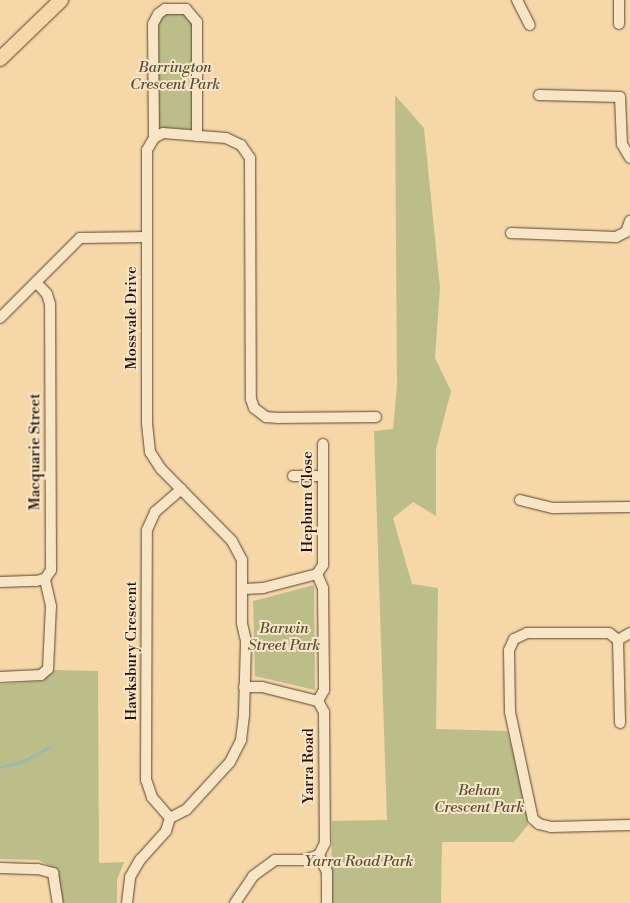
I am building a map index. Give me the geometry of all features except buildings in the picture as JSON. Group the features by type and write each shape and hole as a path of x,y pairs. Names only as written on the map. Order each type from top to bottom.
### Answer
{"main road":[{"path":"0,59 61,0"}],"street":[{"path":"517,0 530,25"},
{"path":"619,0 620,24"},
{"name":"Mossvale Drive","path":"127,903 130,877 140,860 166,831 170,818 186,810 230,762 241,740 244,687 244,589 242,560 232,541 161,469 150,452 147,423 148,150 154,138 153,24 158,14 165,9 186,9 198,22 197,136"},
{"path":"539,96 620,97 622,144 630,158"},
{"path":"154,138 163,133 226,138 242,145 250,158 251,399 254,408 266,417 278,418 376,417"},
{"path":"511,232 616,236 626,232 630,221"},
{"path":"0,318 80,238 147,237"},
{"name":"Macquarie Street","path":"36,282 47,294 50,304 51,570 45,579"},
{"name":"Hepburn Close","path":"244,589 263,588 317,574 323,565 323,444"},
{"path":"293,476 322,476"},
{"name":"Hawksbury Crescent","path":"170,818 152,797 146,780 147,530 154,512 181,489"},
{"path":"520,500 553,508 630,507"},
{"path":"244,687 262,687 318,701 324,690 323,588 317,574"},
{"path":"0,582 45,579 50,606 48,669 41,675 0,677"},
{"path":"618,640 608,633 526,633 514,639 509,650 510,712 532,819 539,824 551,827 630,825"},
{"path":"618,640 630,633"},
{"path":"618,640 620,723"},
{"name":"Yarra Road","path":"318,701 324,712 326,843 319,855"},
{"path":"235,903 253,876 274,860 304,860 319,855 327,872 327,903"},
{"path":"0,868 38,869 53,873 58,903"}],"green space":[{"name":"Barrington Crescent Park","path":"166,13 185,13 194,22 193,129 158,128 157,23"},
{"path":"395,95 424,128 440,288 435,358 451,391 436,449 436,516 413,502 393,518 412,584 438,588 436,729 507,731 518,768 528,825 514,842 442,842 441,903 331,903 332,821 387,820 374,431 393,429 397,386"},
{"name":"Barwin Street Park","path":"314,585 315,690 255,676 253,601"},
{"path":"53,670 98,671 99,863 124,862 117,880 117,903 61,903 56,869 38,860 0,859 0,684 42,681"}],"waterway":[{"path":"0,767 22,762 49,747"}],"park label":[{"name":"Behan Crescent Park","path":"479,798"},
{"name":"Yarra Road Park","path":"359,862"}]}
